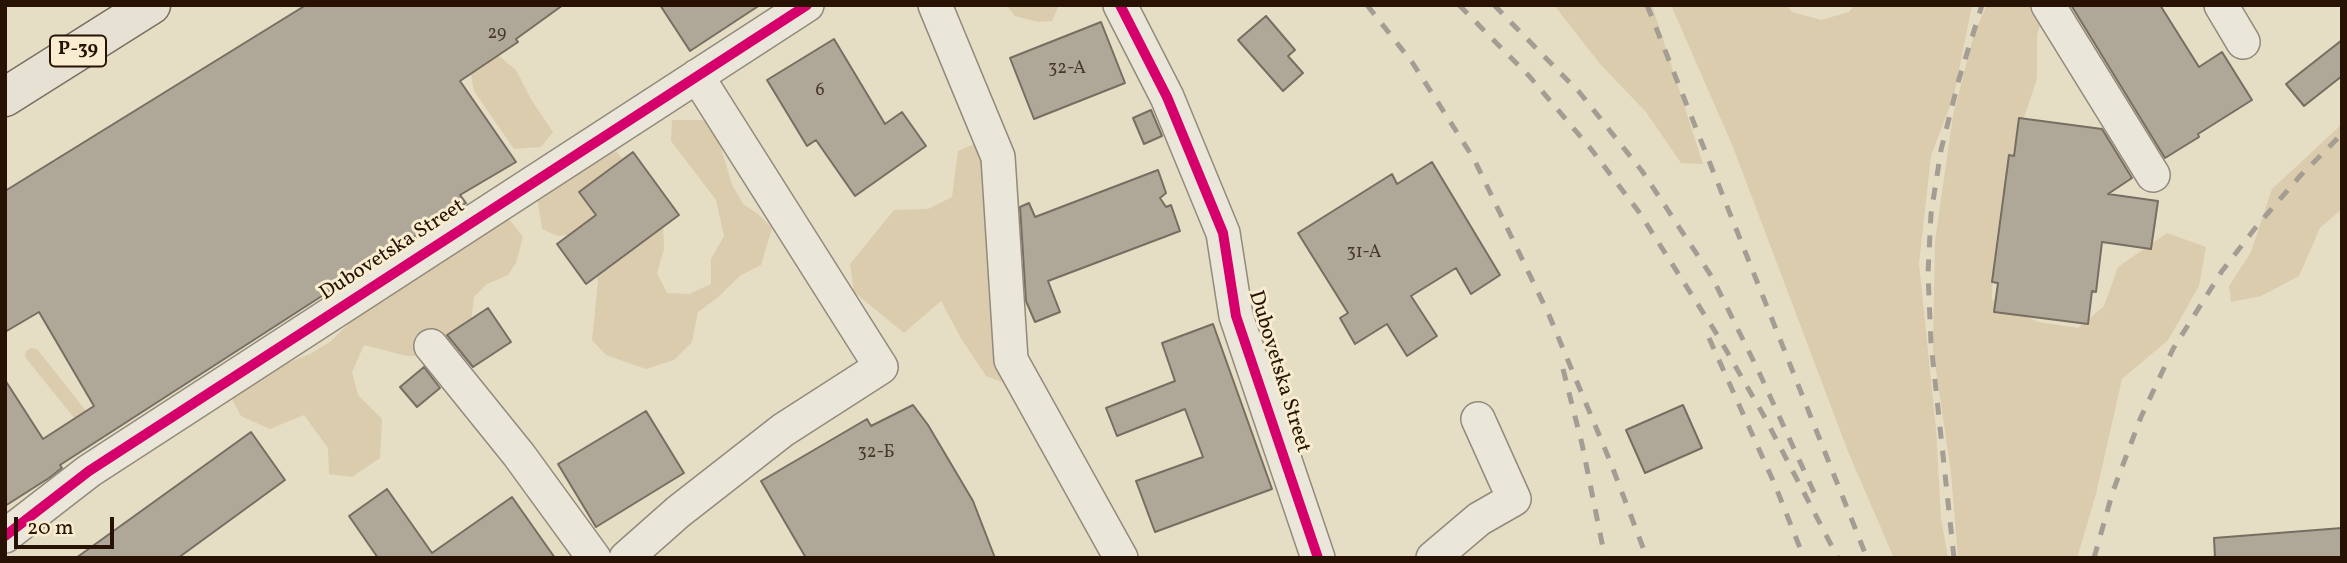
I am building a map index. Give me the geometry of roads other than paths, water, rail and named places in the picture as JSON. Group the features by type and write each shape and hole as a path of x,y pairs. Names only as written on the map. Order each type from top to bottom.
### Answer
{"main road":[{"name":"Р-39","path":"5,97 150,5"}],"street":[{"name":"Dubovetska Street","path":"5,536 89,471 807,5"},
{"path":"935,5 998,157 1012,360 1121,558"},
{"name":"Dubovetska Street","path":"1120,5 1167,97 1223,233 1236,316 1318,558"},
{"path":"2048,5 2153,175"},
{"path":"2221,5 2244,42"},
{"path":"626,558 678,512 783,430 881,367 697,76"},
{"path":"431,346 519,455 594,558"},
{"path":"1433,558 1479,519 1514,499 1478,419"}],"railway":[{"path":"1367,5 1412,62 1474,159 1549,315 1647,558"},
{"path":"1459,5 1530,77 1591,149 1639,212 1718,336 1764,416 1838,558"},
{"path":"1494,5 1580,93 1642,171 1712,277 1817,499"},
{"path":"1647,5 1867,558"},
{"path":"1954,558 1931,343 1928,273 1931,214 1941,150 1982,5"},
{"path":"2094,558 2113,491 2141,417 2173,349 2222,271 2256,227 2300,176 2342,134"},
{"path":"1709,338 1775,485 1804,558"},
{"path":"1563,369 1582,444 1605,558"}]}
